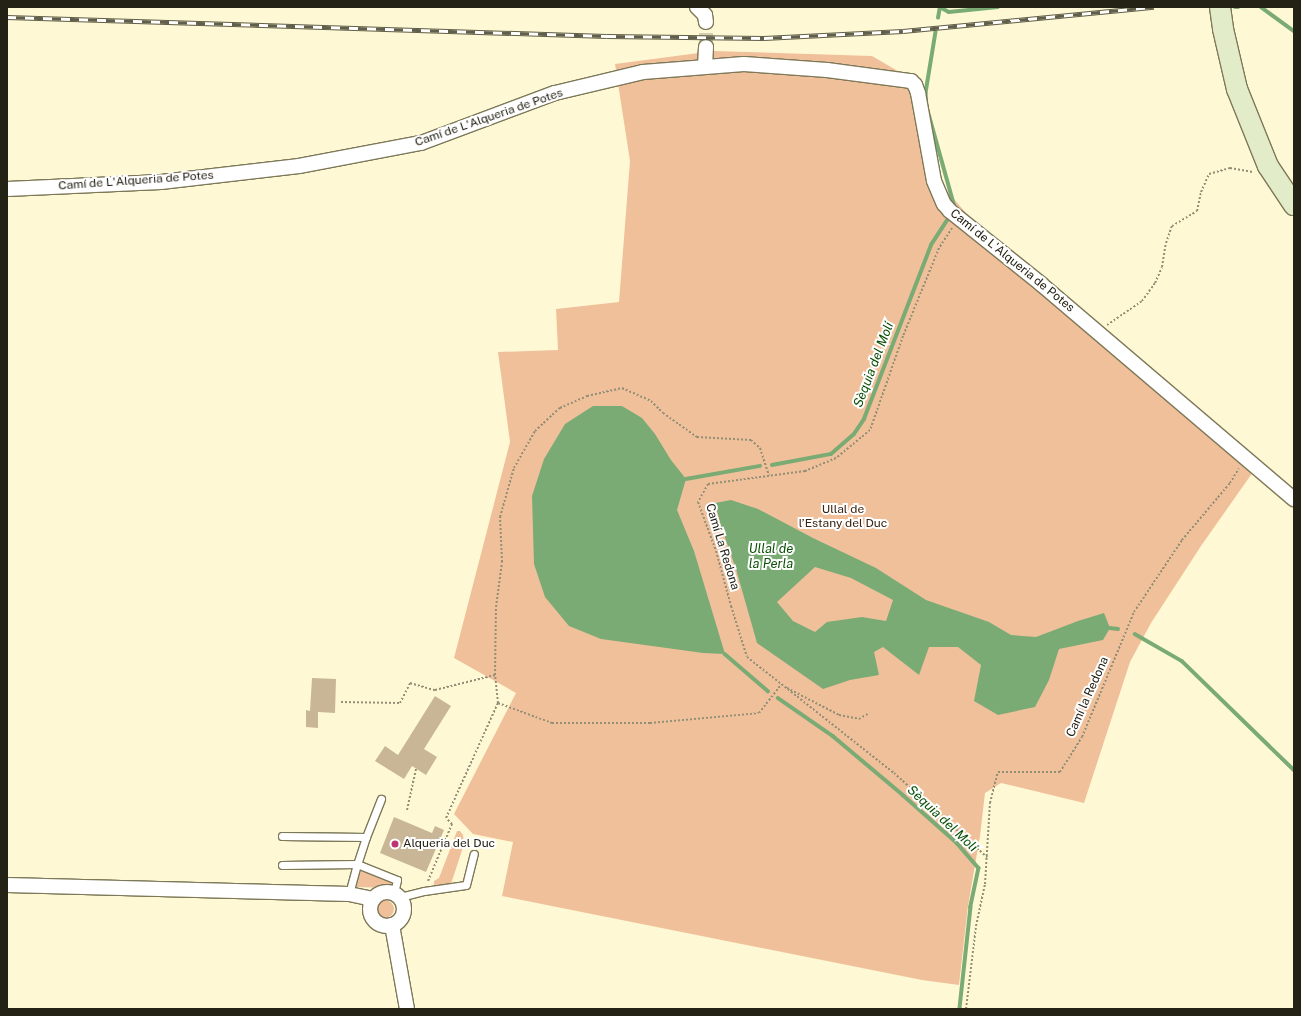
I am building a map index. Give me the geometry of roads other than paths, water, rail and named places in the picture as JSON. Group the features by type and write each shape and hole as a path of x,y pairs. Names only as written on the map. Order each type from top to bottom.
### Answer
{"main road":[{"path":"1220,7 1223,29 1237,89 1268,166 1294,205"}],"street":[{"path":"697,7 705,15 706,22"},
{"path":"705,66 706,47"},
{"name":"Camí de L'Alqueria de Potes","path":"7,189 161,182 299,166 421,143 554,93 643,72 705,66 761,64 827,70 911,81 915,85 918,93 934,181 944,204 958,218 1041,284 1294,499"},
{"path":"7,885 349,894 373,899"},
{"path":"382,892 397,895 403,902 403,913 401,919 392,925 382,926 373,919 370,909 373,899 382,892"},
{"path":"392,925 407,1009"}],"lane":[{"path":"349,894 366,837 381,799"},
{"path":"282,836 366,837"},
{"path":"282,865 357,864 397,880 397,895 466,885 474,854"}],"water":[{"path":"593,406 622,406 642,418 686,479 677,510 694,551 725,654 703,653 601,639 569,626 545,597 534,564 532,496 544,459 565,424"},
{"name":"Ullal de la Perla","path":"731,500 758,509 813,538 876,568 926,600 989,622 1011,635 1036,637 1104,613 1110,628 1103,640 1059,649 1049,680 1035,707 998,715 974,701 981,665 958,647 929,647 919,675 883,647 874,652 879,675 850,680 823,689 757,643 715,503","holes":["815,567 851,578 893,600 886,621 862,617 827,622 815,632 793,621 777,602"]}],"waterway":[{"path":"940,7 949,12 998,7"},
{"name":"Sèquia del Molí","path":"938,18 940,7"},
{"path":"1261,7 1294,31"},
{"name":"Sèquia del Molí","path":"936,32 926,93 927,107 954,204"},
{"name":"Sèquia del Molí","path":"772,465 831,454 854,434 864,419 931,245 947,220"},
{"name":"Sèquia del Molí","path":"686,479 760,466"},
{"path":"1110,628 1118,629"},
{"path":"1135,634 1182,661 1294,770"},
{"name":"Sèquia del Molí","path":"725,654 768,691"},
{"name":"Sèquia del Molí","path":"778,698 833,736 903,795 957,843 979,868 971,907 960,1009"}],"tunnel":[{"path":"706,22 706,47"}],"railway":[{"path":"7,17 607,36 764,38 903,31 1154,7"}],"place":[{"name":"Alqueria del Duc","path":"395,844"}],"park label":[{"name":"Ullal de l’Estany del Duc","path":"843,517"}]}
